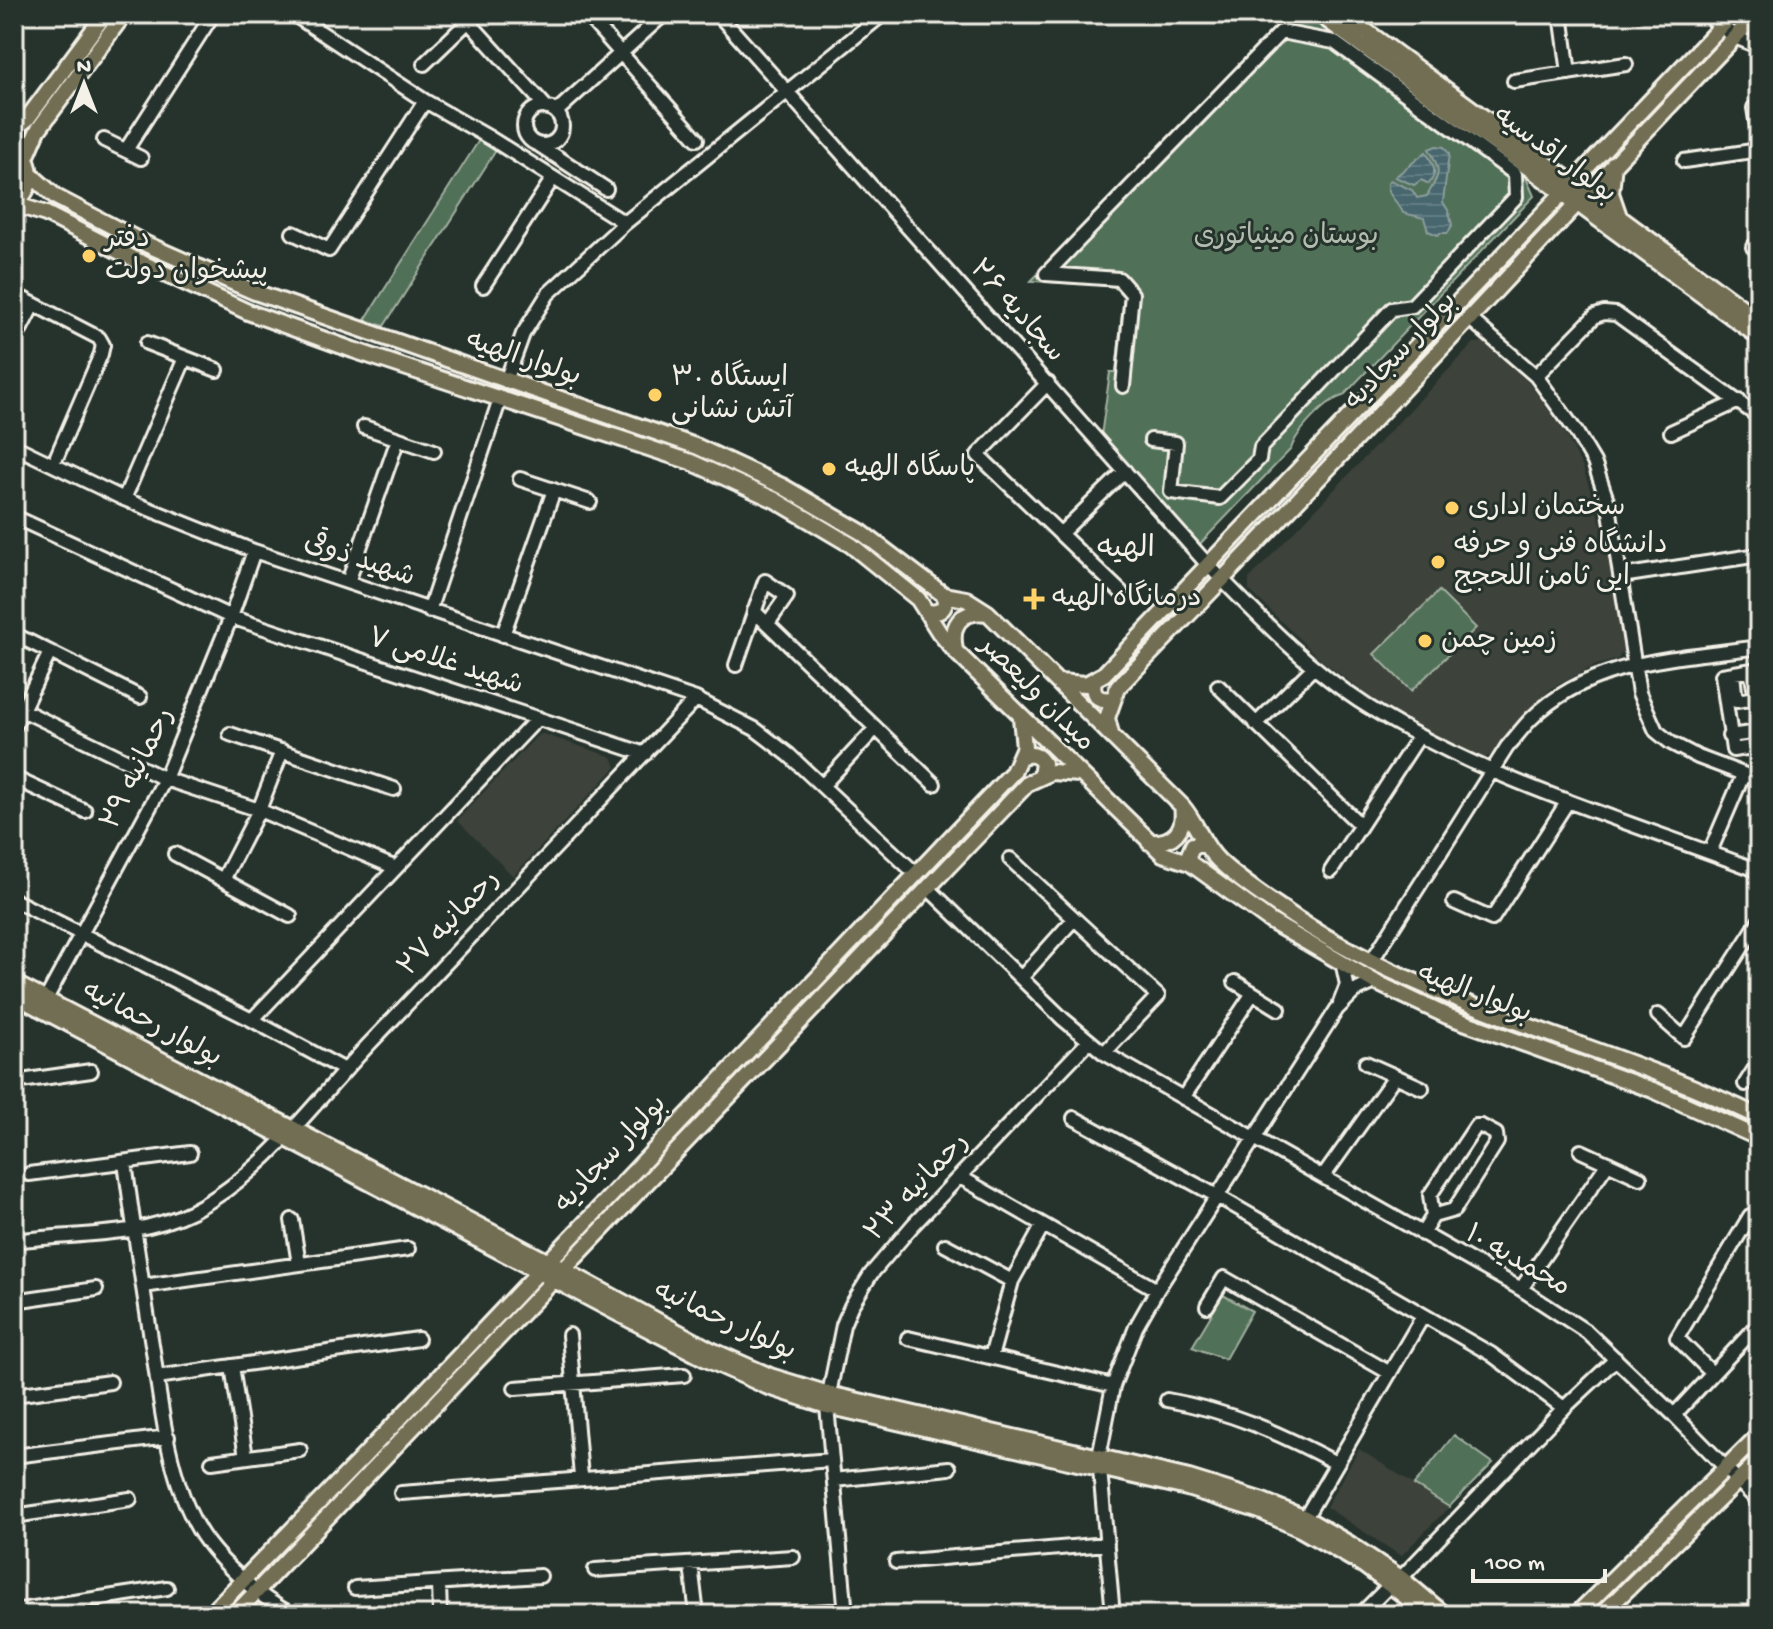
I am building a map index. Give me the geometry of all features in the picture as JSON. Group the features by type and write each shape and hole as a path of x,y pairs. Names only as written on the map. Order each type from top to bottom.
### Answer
{"main road":[{"path":"14,129 27,119 105,14"},
{"path":"26,158 38,130 124,14"},
{"name":"بولوار اقدسیه","path":"1319,14 1536,175 1567,190"},
{"name":"بولوار اقدسیه","path":"1343,14 1759,337"},
{"name":"بولوار سجادیه","path":"1094,681 1733,14"},
{"name":"بولوار سجادیه","path":"1111,699 1118,687 1223,580 1757,14"},
{"path":"14,146 26,158 31,175 26,192 14,204"},
{"path":"1614,163 1611,193 1621,219"},
{"name":"بولوار الهیه","path":"31,175 56,197 148,245 255,292 698,447 782,486 861,532 944,595 966,599 988,613"},
{"path":"1536,175 1543,194 1539,219"},
{"name":"بولوار اقدسیه","path":"1580,199 1621,219 1759,320"},
{"name":"بولوار الهیه","path":"14,204 46,214 248,312 691,462 775,500 851,545 918,599 955,651"},
{"path":"500,399 506,381"},
{"path":"928,612 942,610 946,603 944,595"},
{"name":"میدان ولیعصر","path":"1190,863 1163,854 1149,842 955,651 953,636 961,619 977,612 988,613 1182,806 1193,818 1205,845"},
{"path":"1059,682 1076,685 1094,681 1092,689 1096,697 1111,699 1107,718 1111,735"},
{"path":"1021,718 1024,740 1022,756 1028,754 1040,758 1044,770 1041,776"},
{"name":"بولوار سجادیه","path":"209,1615 1013,772 1022,756"},
{"path":"1041,776 1063,772 1079,774"},
{"name":"بولوار سجادیه","path":"234,1615 1028,783 1041,776"},
{"path":"1149,842 1161,843 1172,839 1180,830 1184,818 1182,806"},
{"path":"1190,863 1188,857 1193,845 1205,845"},
{"name":"بولوار الهیه","path":"1205,845 1219,861 1271,902 1371,962 1454,999 1658,1073 1759,1117"},
{"name":"بولوار الهیه","path":"1190,863 1270,921 1375,982 1447,1016 1653,1090 1759,1138"},
{"name":"بولوار رحمانیه","path":"14,983 43,1004 559,1275 706,1359 766,1386 1100,1463 1260,1511 1396,1581 1430,1615"},
{"name":"بولوار رحمانیه","path":"14,995 43,1004"},
{"path":"1576,1615 1759,1435"},
{"path":"1601,1615 1759,1460"},
{"name":"بولوار رحمانیه","path":"1100,1463 1189,1478 1305,1518 1350,1544 1445,1615"}],"street":[{"path":"126,150 213,14"},
{"path":"293,14 425,101 625,223"},
{"path":"586,14 697,139"},
{"path":"606,189 530,140 524,122 537,108 552,110 621,55 664,14"},
{"name":"سجادیه ۲۶","path":"718,14 1208,565 1314,667 1365,705 1492,773 1759,871"},
{"path":"506,381 523,334 548,294 625,223 883,14"},
{"path":"1561,14 1569,73"},
{"path":"1706,14 1735,37 1759,47"},
{"path":"424,64 472,18 562,121 562,131 557,139 549,145 539,145"},
{"path":"1123,386 1132,294 1119,279 1046,274 1281,32 1334,42 1515,174 1516,197 1412,306 1392,309 1261,447 1259,459 1220,498 1171,492 1176,443 1151,440"},
{"path":"1514,81 1626,64"},
{"path":"293,233 329,250 425,101"},
{"path":"1754,108 1759,138"},
{"path":"104,140 141,158"},
{"path":"1684,161 1759,150"},
{"path":"483,286 553,178"},
{"path":"14,296 99,338 103,345 57,456"},
{"path":"14,342 33,305"},
{"path":"1536,376 1595,316 1616,314 1759,417"},
{"path":"1469,318 1536,376 1594,462 1609,506 1639,693 1656,731 1685,750 1759,780"},
{"path":"147,343 217,370"},
{"path":"124,499 185,358"},
{"path":"1048,383 978,455 1121,592"},
{"path":"429,611 500,399"},
{"path":"1671,432 1739,401"},
{"path":"364,427 434,451"},
{"path":"348,582 398,439"},
{"name":"شهید ذوقی","path":"14,446 124,499 254,551 696,699 755,729 789,755 915,873"},
{"path":"1060,534 1125,471"},
{"path":"520,479 590,502"},
{"path":"503,635 554,490"},
{"name":"شهید غلامی ۷","path":"19,519 231,617 645,754"},
{"name":"رحمانیه ۲۹","path":"43,1004 165,779 231,617 254,551"},
{"path":"1621,576 1759,555"},
{"path":"736,665 765,581 787,596 768,623"},
{"path":"754,611 934,784"},
{"path":"14,634 140,697"},
{"path":"1371,962 1507,747 1531,719 1558,697 1597,677 1634,664 1759,647"},
{"path":"14,727 18,708 50,652"},
{"path":"1256,724 1314,667"},
{"path":"1733,674 1736,701 1756,698 1755,670 1722,675 1733,750 1759,746"},
{"path":"1218,686 1360,825"},
{"name":"رحمانیه ۲۷","path":"14,1241 133,1230 188,1212 228,1191 263,1162 345,1070 696,699"},
{"path":"18,708 165,779 259,810 396,868"},
{"path":"252,1020 538,718"},
{"path":"822,786 876,728"},
{"path":"1729,736 1759,732"},
{"path":"230,734 394,789"},
{"path":"1331,871 1419,736"},
{"path":"223,880 259,810 282,751"},
{"path":"1710,852 1743,775"},
{"path":"14,778 85,811"},
{"path":"1454,902 1492,919 1568,801"},
{"path":"175,854 290,916"},
{"path":"1010,859 1158,996 1104,1053"},
{"name":"محمدیه ۱۰","path":"928,888 1063,1019 1104,1053 1521,1289 1587,1332 1759,1502"},
{"path":"14,900 345,1070"},
{"path":"1021,978 1074,919"},
{"path":"1658,1015 1684,1038 1759,921"},
{"path":"1113,1615 1100,1463 1113,1386 1136,1327 1157,1290 1337,1009 1347,985 1343,966"},
{"path":"1235,982 1279,1009"},
{"path":"1337,1009 1355,991 1375,982"},
{"path":"1183,1098 1253,993"},
{"name":"رحمانیه ۲۳","path":"846,1612 828,1400 837,1347 851,1306 871,1274 913,1225 1089,1041"},
{"path":"1745,1084 1759,1062"},
{"path":"1366,1063 1422,1088"},
{"path":"14,1082 91,1071"},
{"path":"1323,1177 1395,1076"},
{"path":"1074,1118 1217,1196 1491,1354 1564,1408"},
{"path":"1422,1234 1433,1216 1430,1195 1476,1126 1496,1134 1497,1142 1454,1210 1433,1216"},
{"path":"1581,1151 1640,1178"},
{"path":"29,1174 190,1153"},
{"path":"125,1162 157,1377 180,1491 195,1525 217,1555 243,1579 292,1615"},
{"path":"1521,1289 1608,1163"},
{"path":"960,1177 1157,1290"},
{"path":"1712,1373 1677,1338 1750,1216 1759,1221"},
{"path":"292,1220 299,1264"},
{"path":"991,1357 1012,1281 1043,1225"},
{"path":"945,1245 1012,1281"},
{"path":"143,1286 408,1249"},
{"path":"1207,1306 1224,1278 1390,1373"},
{"path":"14,1301 96,1289"},
{"path":"1305,1518 1423,1316"},
{"path":"1674,1415 1759,1324"},
{"path":"569,1335 581,1477"},
{"path":"908,1338 1113,1386"},
{"path":"157,1377 418,1339"},
{"path":"1360,1615 1616,1359"},
{"path":"232,1366 246,1457"},
{"path":"515,1388 684,1375"},
{"path":"14,1395 110,1382"},
{"path":"1167,1400 1246,1419 1336,1463"},
{"path":"14,1456 168,1437"},
{"path":"212,1462 300,1450"},
{"path":"401,1493 832,1460"},
{"path":"834,1480 949,1468"},
{"path":"14,1516 130,1499"},
{"path":"896,1562 1107,1544"},
{"path":"595,1570 793,1557"},
{"path":"691,1565 697,1615"},
{"path":"355,1588 540,1576"},
{"path":"439,1584 440,1615"},
{"path":"14,1611 167,1588"},
{"path":"763,1615 846,1612"}],"shaded area":[{"name":"دانشگاه فنی و حرفه ایی ثامن اللحجج","path":"1487,342 1529,383 1564,431 1583,468 1608,545 1624,649 1618,659 1594,666 1552,688 1526,712 1491,755 1484,758 1421,728 1371,698 1321,660 1249,590 1249,579 1474,343"},
{"path":"538,735 612,757 616,767 513,876 457,820"},
{"path":"1359,1449 1449,1507 1401,1556 1326,1507"}],"green space":[{"name":"بوستان مینیاتوری","path":"1293,14 1311,14 1521,166 1534,196 1343,396 1312,418 1291,449 1198,546 1101,436 1110,372 1116,372 1124,296 1113,286 1031,281"},
{"path":"481,137 498,147 384,326 365,320"},
{"name":"زمین چمن","path":"1439,591 1476,628 1411,691 1374,654"},
{"path":"1223,1295 1252,1311 1225,1359 1192,1347"},
{"path":"1454,1435 1493,1463 1449,1507 1414,1485"}],"water":[{"path":"1444,147 1449,154 1443,202 1452,225 1448,233 1438,235 1428,231 1424,218 1403,213 1389,192 1388,183 1390,180 1412,190 1417,198 1427,196 1438,173 1429,149"},
{"path":"1426,152 1434,171 1429,184 1421,180 1414,185 1395,177"}],"place":[{"name":"دفتر پیشخوان دولت","path":"89,256"},
{"name":"ایستگاه ۳۰ آتش نشانی","path":"655,395"},
{"name":"پاسگاه الهیه","path":"829,469"},
{"name":"سختمان اداری","path":"1452,508"},
{"name":"دانشگاه فنی و حرفه ایی ثامن اللحجج","path":"1438,562"},
{"name":"درمانگاه الهیه","path":"1034,599"},
{"name":"زمین چمن","path":"1425,641"}],"district":[{"name":"الهیه","path":"1126,550"}]}
